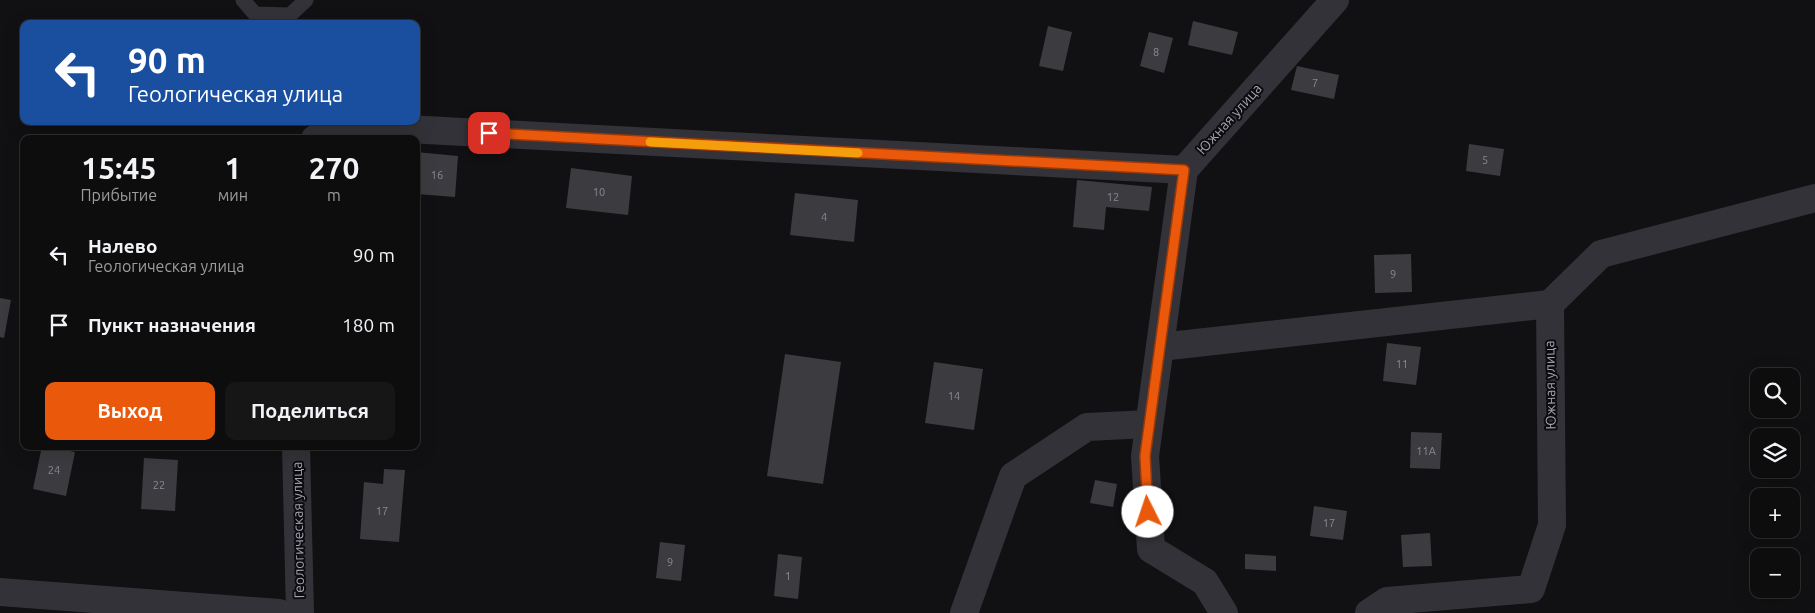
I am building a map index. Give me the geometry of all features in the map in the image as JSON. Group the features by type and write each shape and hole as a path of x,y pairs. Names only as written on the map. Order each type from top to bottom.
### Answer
{"street":[{"name":"Южная улица","path":"1184,170 1335,0"},
{"path":"326,135 351,126 1184,170 1145,456 1151,549 1206,582 1224,613"},
{"path":"1160,347 1550,304 1602,254 1815,198"},
{"name":"Южная улица","path":"1368,613 1387,601 1531,589 1552,525 1550,304"},
{"path":"964,613 1013,476 1087,427 1149,424"},
{"name":"Геологическая улица","path":"296,450 300,613"},
{"path":"0,592 279,613"}],"lane":[{"path":"243,0 255,14 290,15 306,0"}],"building":[{"path":"1193,21 1238,32 1232,55 1188,45"},
{"path":"1048,26 1072,32 1063,71 1039,66"},
{"path":"1149,32 1173,38 1164,73 1140,66"},
{"path":"1297,66 1339,75 1334,99 1291,90"},
{"path":"1469,144 1504,149 1500,176 1466,171"},
{"path":"420,152 458,156 455,197 420,194"},
{"path":"571,168 632,176 628,215 566,208"},
{"path":"1077,180 1152,187 1149,211 1106,207 1104,230 1073,227"},
{"path":"795,193 858,200 854,242 790,235"},
{"path":"1411,254 1412,292 1375,293 1374,255"},
{"path":"0,298 11,300 4,338 0,337"},
{"path":"1387,343 1421,347 1416,385 1383,381"},
{"path":"785,354 841,362 823,484 767,476"},
{"path":"934,362 983,369 974,430 925,423"},
{"path":"1411,432 1442,433 1440,469 1410,468"},
{"path":"41,450 75,452 66,496 33,489"},
{"path":"144,458 178,460 175,511 141,509"},
{"path":"384,469 405,470 399,542 360,539 364,482 383,484"},
{"path":"1095,480 1117,484 1113,507 1090,503"},
{"path":"1314,506 1347,511 1343,540 1310,536"},
{"path":"1430,533 1432,566 1403,567 1401,535"},
{"path":"660,542 685,545 681,581 656,578"},
{"path":"778,554 802,557 798,599 774,596"},
{"path":"1245,554 1276,556 1276,571 1245,569"}],"slow traffic":[{"path":"650,142 858,153"}],"route":[{"path":"489,133 1184,170 1145,456 1148,512"}]}
